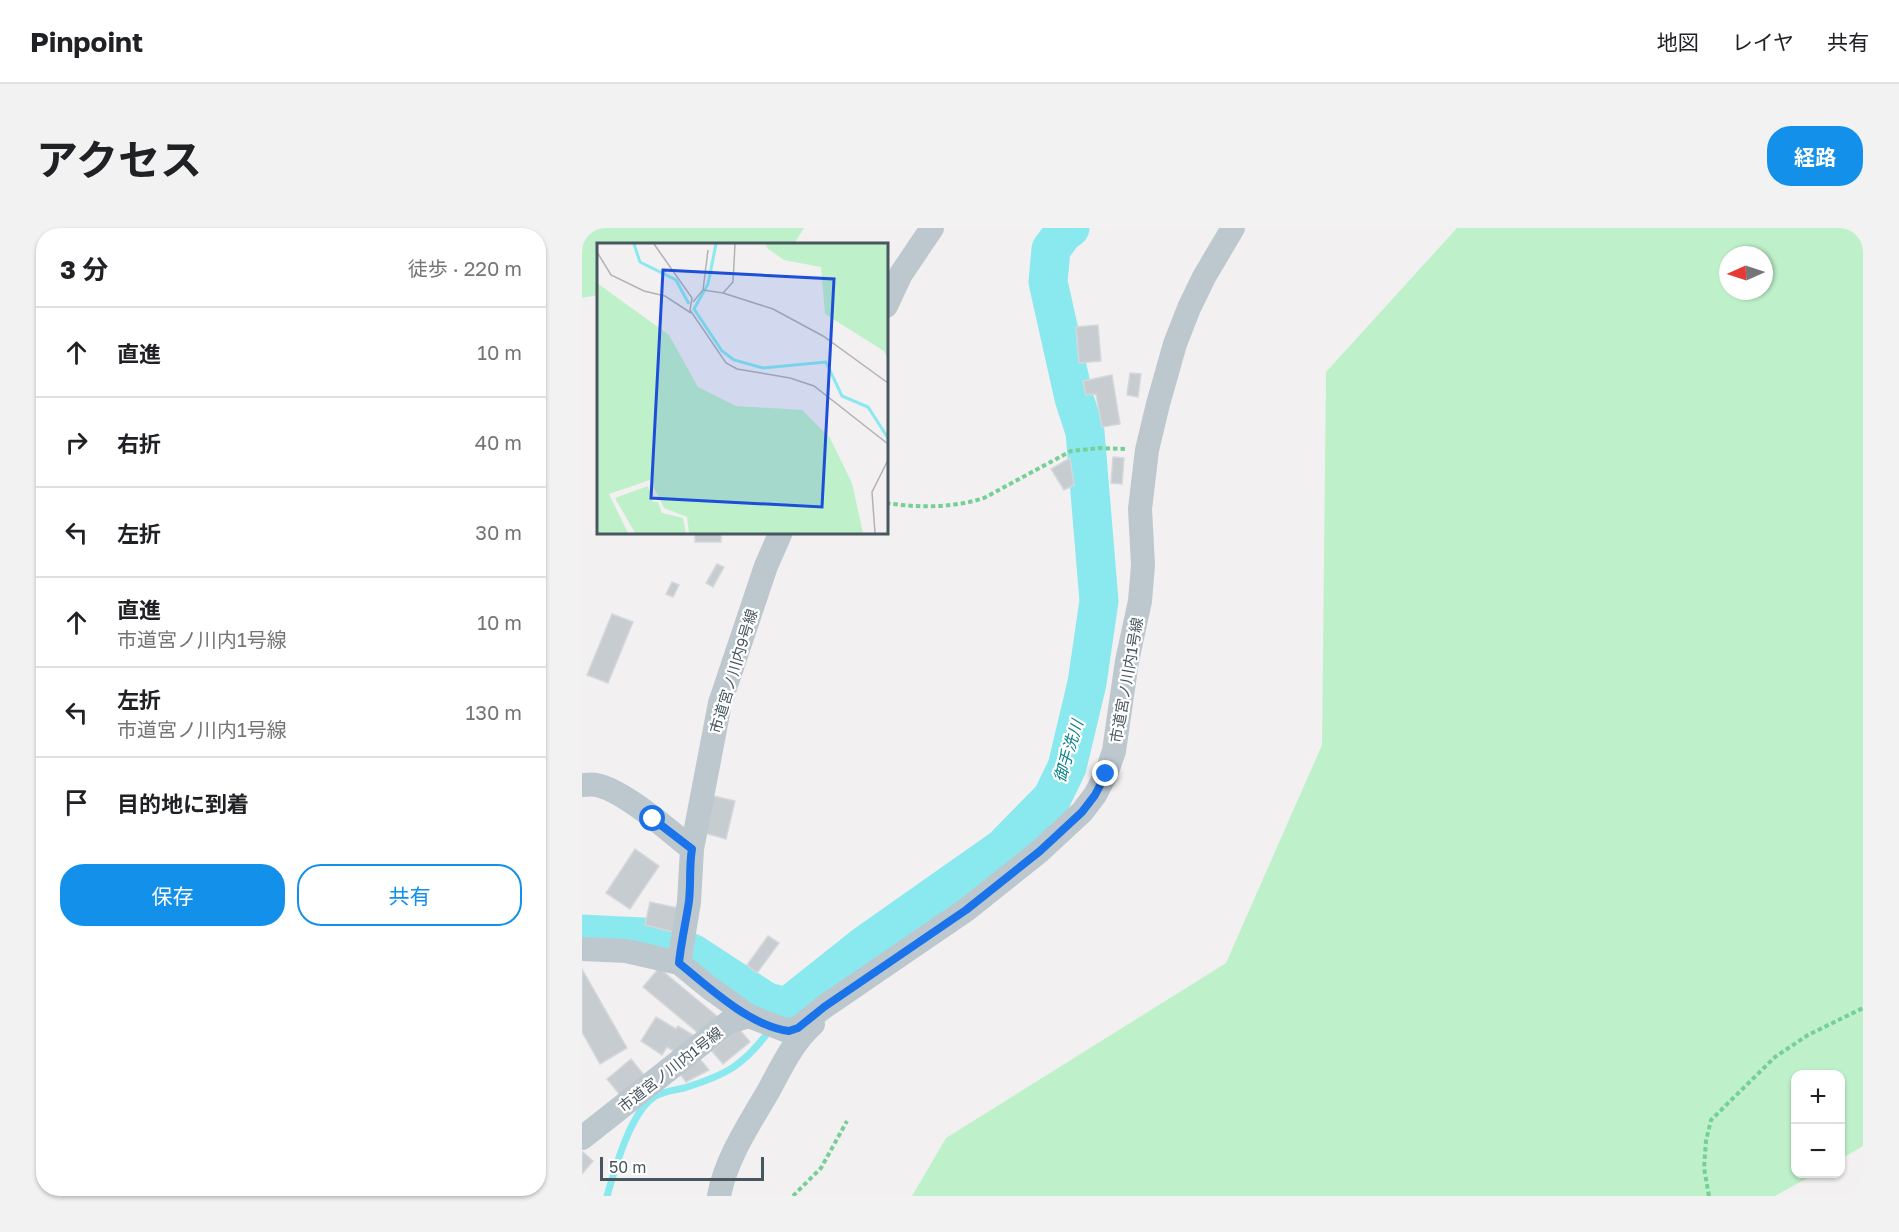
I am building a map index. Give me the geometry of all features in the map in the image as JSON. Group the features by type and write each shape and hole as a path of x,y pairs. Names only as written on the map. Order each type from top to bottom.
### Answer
{"street":[{"path":"888,302 901,274 932,228"},
{"name":"市道宮ノ川内1号線","path":"582,1138 729,1022 762,1021 789,1031 798,1028 966,910 1040,851 1082,812 1095,795 1106,774 1118,728 1127,661 1140,601 1143,565 1140,510 1147,450 1158,404 1175,344 1189,308 1203,277 1233,228"},
{"name":"市道宮ノ川内9号線","path":"680,953 691,885 689,866 720,703 766,566 780,534"},
{"path":"582,785 595,784 609,789 692,849"},
{"path":"582,949 680,953 711,989 762,1021"},
{"path":"719,1196 732,1156 793,1048 804,1033 843,995"}],"path":[{"path":"888,503 921,507 970,502 984,498 1059,456 1071,451 1099,448"},
{"path":"1709,1196 1704,1168 1706,1141 1711,1120 1775,1057 1808,1035 1863,1008"},
{"path":"793,1196 821,1168 847,1121"}],"green space":[{"path":"582,228 804,228 795,243 597,243 597,295 582,298"},
{"path":"1457,228 1863,228 1863,1146 1845,1157 1845,1070 1791,1070 1791,1178 1808,1178 1775,1196 912,1196 946,1138 1226,963 1322,745 1326,372"}],"building":[{"path":"1098,325 1101,361 1079,363 1076,327"},
{"path":"1130,373 1141,374 1138,397 1127,395"},
{"path":"1112,375 1120,424 1102,427 1096,394 1086,395 1083,381"},
{"path":"1113,457 1124,458 1122,484 1111,483"},
{"path":"1070,458 1074,485 1064,490 1051,469"},
{"path":"695,534 721,534 721,542 695,542"},
{"path":"717,564 724,567 713,587 706,583"},
{"path":"672,582 679,585 673,597 666,594"},
{"path":"612,614 633,622 608,683 587,675"},
{"path":"710,795 735,801 726,839 701,832"},
{"path":"635,849 659,866 630,909 606,893"},
{"path":"650,902 678,908 673,932 645,925"},
{"path":"768,936 779,943 757,973 747,965"},
{"path":"659,968 718,1017 702,1036 643,987"},
{"path":"582,969 627,1048 600,1064 582,1032"},
{"path":"656,1017 676,1029 678,1026 693,1035 680,1055 667,1047 662,1055 641,1041"},
{"path":"739,1029 750,1042 723,1064 712,1051"},
{"path":"631,1059 644,1075 620,1095 607,1079"},
{"path":"700,1059 709,1070 686,1082 680,1074"},
{"path":"582,1153 593,1161 582,1174"}],"waterway":[{"name":"御手洗川","path":"582,934 642,937 692,953 767,1002 787,1007 865,945 1003,848 1052,798 1067,767 1087,683 1099,601 1085,432 1074,398 1048,282 1051,249 1070,228"},
{"path":"777,1021 787,1007"},
{"path":"607,1196 624,1142 645,1105 660,1094 711,1079 733,1068 770,1030"}],"route":[{"path":"653,819 692,849 689,866 691,885 679,963 750,1016 789,1031 798,1028 824,1007 966,910 1040,851 1082,812 1095,795 1106,774"}]}
